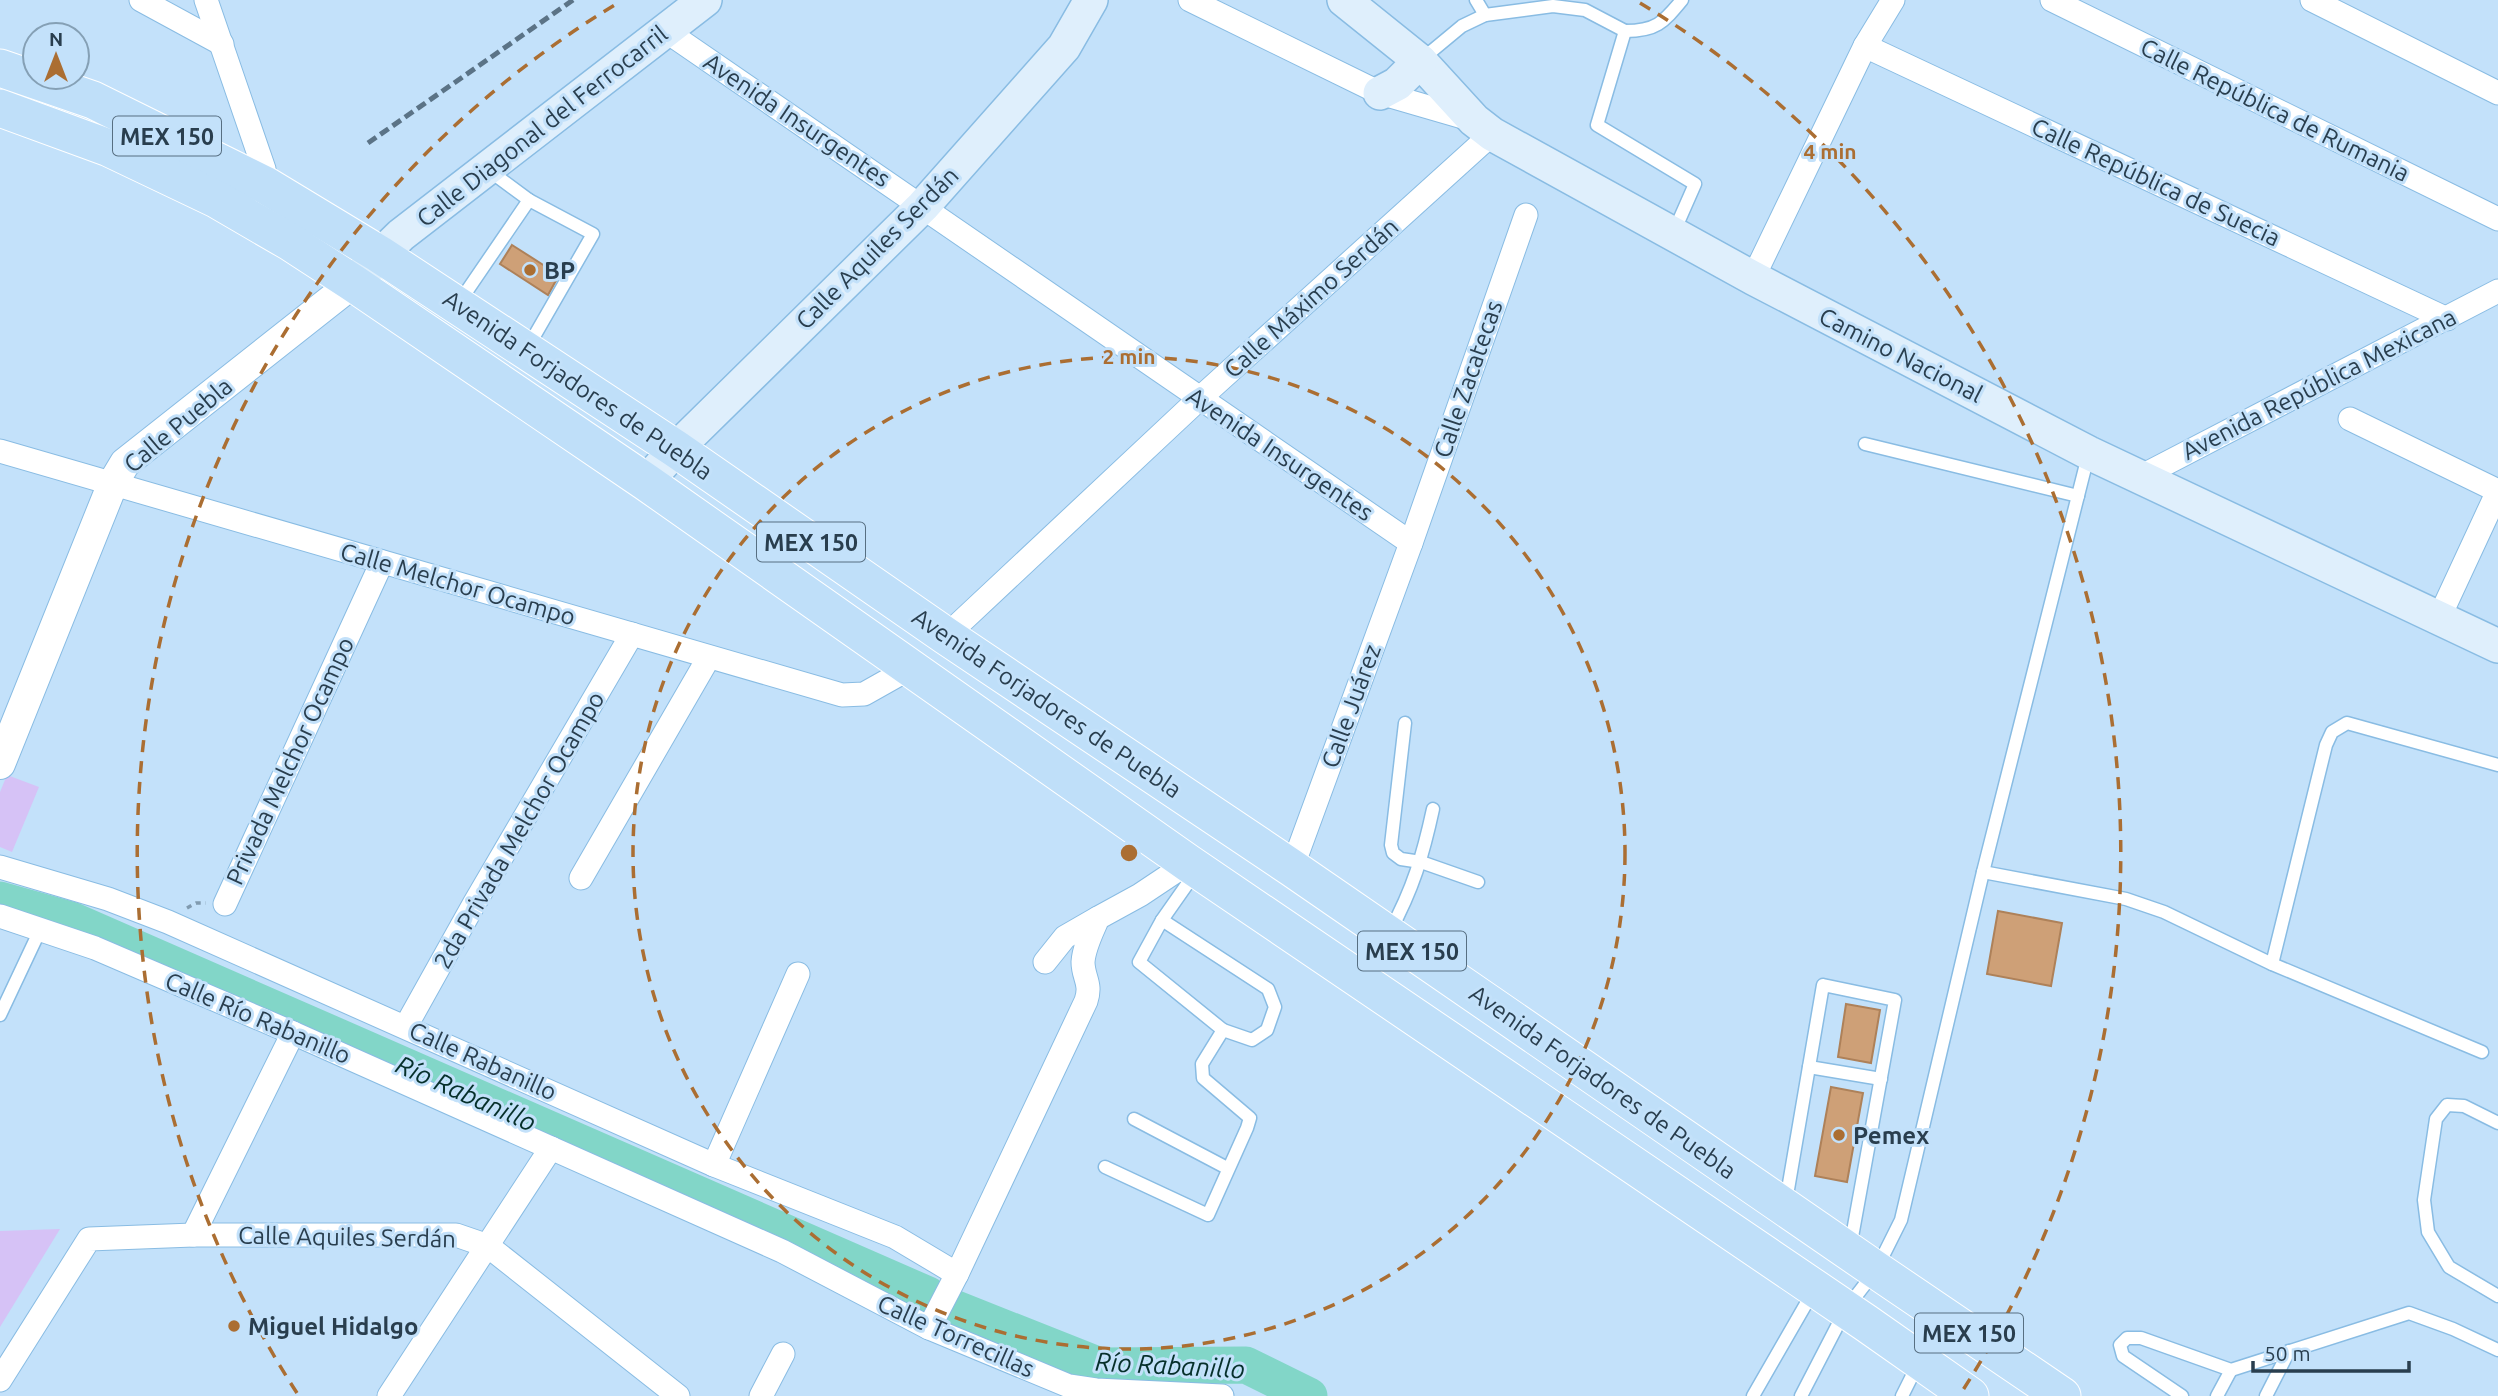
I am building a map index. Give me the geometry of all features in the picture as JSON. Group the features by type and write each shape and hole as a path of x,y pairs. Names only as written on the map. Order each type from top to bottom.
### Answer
{"main road":[{"name":"Calle Diagonal del Ferrocarril","path":"379,254 705,0"},
{"name":"Calle Aquiles Serdán","path":"646,482 676,449 923,206 1064,47 1091,0"},
{"name":"Camino Nacional","path":"1344,0 1420,61 1483,127 1673,234 2089,453 2498,646"},
{"path":"1380,93 1397,84 1420,61"},
{"name":"Avenida Forjadores de Puebla","path":"0,68 93,100 265,185 379,254 676,449 946,636 1292,868 1862,1261 2063,1396"},
{"name":"Avenida Forjadores de Puebla","path":"0,108 109,148 216,199 284,238 353,283 646,482 1193,867 1846,1309 1970,1396"},
{"name":"Calle Puebla","path":"353,283 379,254"}],"street":[{"path":"141,0 222,44"},
{"path":"206,0 264,169 265,185"},
{"path":"1189,0 1380,93 1483,127"},
{"path":"1753,278 1865,46 1893,0"},
{"name":"Calle República de Rumania","path":"2052,0 2498,219"},
{"path":"2312,0 2498,93"},
{"name":"Avenida Insurgentes","path":"666,31 1411,543"},
{"name":"Calle República de Suecia","path":"1865,46 2447,319"},
{"name":"Calle Máximo Serdán","path":"946,636 1483,127"},
{"name":"Calle Zacatecas","path":"1411,543 1526,215"},
{"name":"Calle Puebla","path":"0,764 113,483 125,463 353,283"},
{"name":"Avenida República Mexicana","path":"2140,477 2498,291"},
{"path":"2350,419 2498,491 2439,618"},
{"name":"Calle Melchor Ocampo","path":"0,451 852,696 864,694 912,667"},
{"name":"Calle Juárez","path":"1292,868 1411,543"},
{"name":"Privada Melchor Ocampo","path":"225,904 382,562"},
{"name":"2da Privada Melchor Ocampo","path":"406,1026 632,634"},
{"path":"581,878 709,657"},
{"name":"Calle Rabanillo","path":"0,867 108,899 168,922 714,1165 895,1237 957,1274"},
{"path":"1045,962 1065,937 1193,867"},
{"name":"Calle Río Rabanillo","path":"0,916 95,948 293,1033 782,1251"},
{"path":"929,1328 1086,1001 1090,988 1083,966 1084,957 1098,918"},
{"path":"714,1165 797,974"},
{"path":"193,1235 293,1033"},
{"path":"390,1396 551,1148"},
{"name":"Calle Aquiles Serdán","path":"0,1380 89,1239 193,1235 456,1235 488,1246 678,1396"},
{"name":"Calle Torrecillas","path":"782,1251 929,1328 1070,1391 1222,1396"},
{"path":"761,1396 783,1354"}],"lane":[{"path":"1476,0 1485,15"},
{"path":"1420,61 1462,26 1485,15 1553,6 1564,7 1586,10 1625,31 1646,31 1664,22 1682,0"},
{"path":"1625,31 1597,125 1695,184 1673,234"},
{"path":"487,169 529,200 593,234 527,351"},
{"path":"457,305 529,200"},
{"path":"1865,444 2078,496"},
{"path":"1862,1261 1901,1220 1983,872 2089,453"},
{"path":"1405,723 1391,845 1393,853 1401,859 1421,862 1478,882"},
{"path":"2272,964 2326,745 2332,732 2347,723 2498,765"},
{"path":"1388,934 1407,900 1421,862 1433,809"},
{"path":"1162,920 1268,989 1275,1007 1267,1030 1252,1040 1223,1030 1139,962 1162,920 1193,867"},
{"path":"1983,872 2138,904 2164,912 2272,964 2482,1052"},
{"path":"0,1015 41,928"},
{"path":"1785,1208 1823,985 1895,1000 1881,1079 1862,1261 1846,1309 1801,1396"},
{"path":"1105,1167 1208,1215 1250,1118 1203,1078 1202,1064 1223,1030"},
{"path":"1809,1067 1881,1079"},
{"path":"2498,1123 2464,1106 2447,1105 2436,1119 2424,1200 2428,1232 2449,1267 2498,1296"},
{"path":"1134,1119 1227,1168"},
{"path":"1753,1396 1815,1288"},
{"path":"2182,1396 2123,1356 2120,1345 2127,1338 2141,1338 2231,1370 2409,1313 2453,1329 2498,1350"},
{"path":"2266,1396 2289,1351"},
{"path":"1902,1396 1919,1362"},
{"path":"2217,1396 2231,1370"}],"path":[{"name":"Privada Melchor Ocampo","path":"168,922 196,902 225,904"}],"shaded area":[{"path":"7,775 39,787 12,852 0,847 0,792"},
{"path":"60,1229 0,1327 0,1231"}],"building":[{"name":"BP","path":"512,245 559,275 548,295 500,264"},
{"path":"1998,911 2062,923 2051,986 1987,974"},
{"name":"Pemex","path":"1846,1004 1880,1010 1871,1063 1838,1057"},
{"name":"Pemex","path":"1831,1087 1863,1093 1847,1182 1815,1176"}],"waterway":[{"name":"Río Rabanillo","path":"0,900 71,920 928,1295"},
{"name":"Río Rabanillo","path":"951,1307 1100,1366 1246,1365 1309,1396"}],"railway":[{"path":"368,143 573,0"}],"place":[{"name":"BP","path":"530,270"},
{"name":"Pemex","path":"1839,1135"},
{"name":"Miguel Hidalgo","path":"234,1326"}]}
